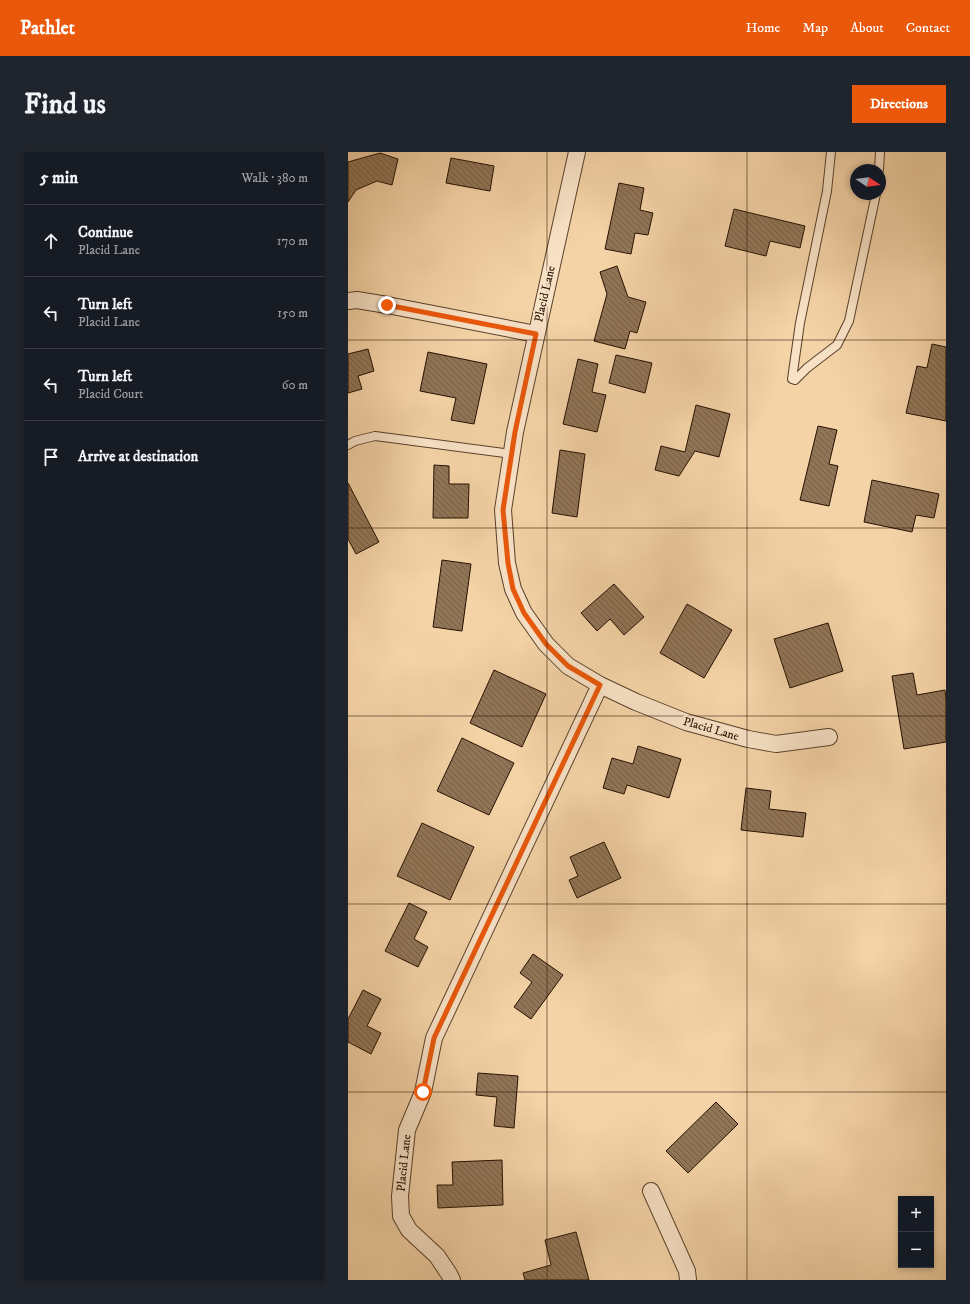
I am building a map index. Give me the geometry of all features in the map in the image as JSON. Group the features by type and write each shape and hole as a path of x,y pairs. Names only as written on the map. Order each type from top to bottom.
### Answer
{"street":[{"name":"Placid Lane","path":"577,152 515,432 503,510 508,563 513,589 524,613 546,644 568,666 600,685 636,702 686,722 748,739 776,744 829,737"},
{"path":"348,301 357,300 387,305 536,334"},
{"name":"Placid Lane","path":"452,1280 437,1256 409,1230 401,1216 400,1196 407,1130 423,1092 434,1038 600,685"},
{"path":"650,1191 687,1271 688,1280"}],"lane":[{"path":"831,152 827,191 800,323 792,379 795,380 807,368 837,346 849,321 875,200"},
{"path":"879,164 880,152"},
{"path":"348,445 355,441 375,436 512,454"}],"building":[{"path":"380,153 398,159 392,185 377,181 356,190 348,202 348,162"},
{"path":"451,158 494,166 490,191 446,183"},
{"path":"619,183 644,188 640,210 653,213 648,235 635,233 631,254 605,249"},
{"path":"734,209 805,226 800,248 770,241 766,256 725,246"},
{"path":"617,266 628,297 646,302 637,333 630,331 625,349 594,341 607,294 600,272"},
{"path":"932,344 946,347 946,421 906,413 917,366 927,368"},
{"path":"368,349 374,371 358,376 362,389 348,393 348,354"},
{"path":"428,352 487,364 474,424 451,420 456,398 420,391"},
{"path":"616,355 652,363 645,393 609,383"},
{"path":"578,359 598,364 592,392 606,395 597,432 563,424"},
{"path":"696,405 730,414 719,457 695,451 679,476 655,470 661,446 685,452"},
{"path":"818,426 837,430 829,464 838,466 829,506 800,500"},
{"path":"560,450 585,454 577,517 552,513"},
{"path":"434,465 449,466 449,484 469,484 468,518 433,518"},
{"path":"872,480 939,494 934,518 916,515 912,532 864,522"},
{"path":"348,483 379,542 356,554 348,539"},
{"path":"442,560 471,564 462,631 433,627"},
{"path":"614,584 644,617 624,635 610,619 597,631 581,613"},
{"path":"687,604 732,630 704,678 660,653"},
{"path":"828,623 843,671 790,688 774,639"},
{"path":"494,670 546,694 522,747 470,723"},
{"path":"913,673 917,695 945,690 946,742 904,749 892,676"},
{"path":"462,738 514,763 489,815 437,791"},
{"path":"638,746 681,759 669,798 627,785 624,794 603,788 612,758 633,764"},
{"path":"746,788 771,791 769,809 806,813 803,837 741,830"},
{"path":"422,823 474,847 450,900 397,876"},
{"path":"604,842 621,878 577,898 569,880 578,876 570,857"},
{"path":"409,903 427,912 414,939 428,947 418,967 385,951"},
{"path":"533,954 563,975 531,1019 514,1007 532,982 520,973"},
{"path":"363,990 381,999 367,1026 381,1033 371,1054 348,1042 348,1019"},
{"path":"478,1073 518,1076 514,1128 494,1126 497,1097 476,1095"},
{"path":"716,1102 738,1124 688,1173 666,1151"},
{"path":"502,1160 503,1205 438,1208 437,1185 453,1185 452,1162"},
{"path":"576,1232 589,1280 525,1280 523,1273 551,1265 545,1240"}],"route":[{"path":"387,305 536,334 515,432 503,510 508,563 513,589 524,613 546,644 568,666 600,685 434,1038 423,1092"}]}
